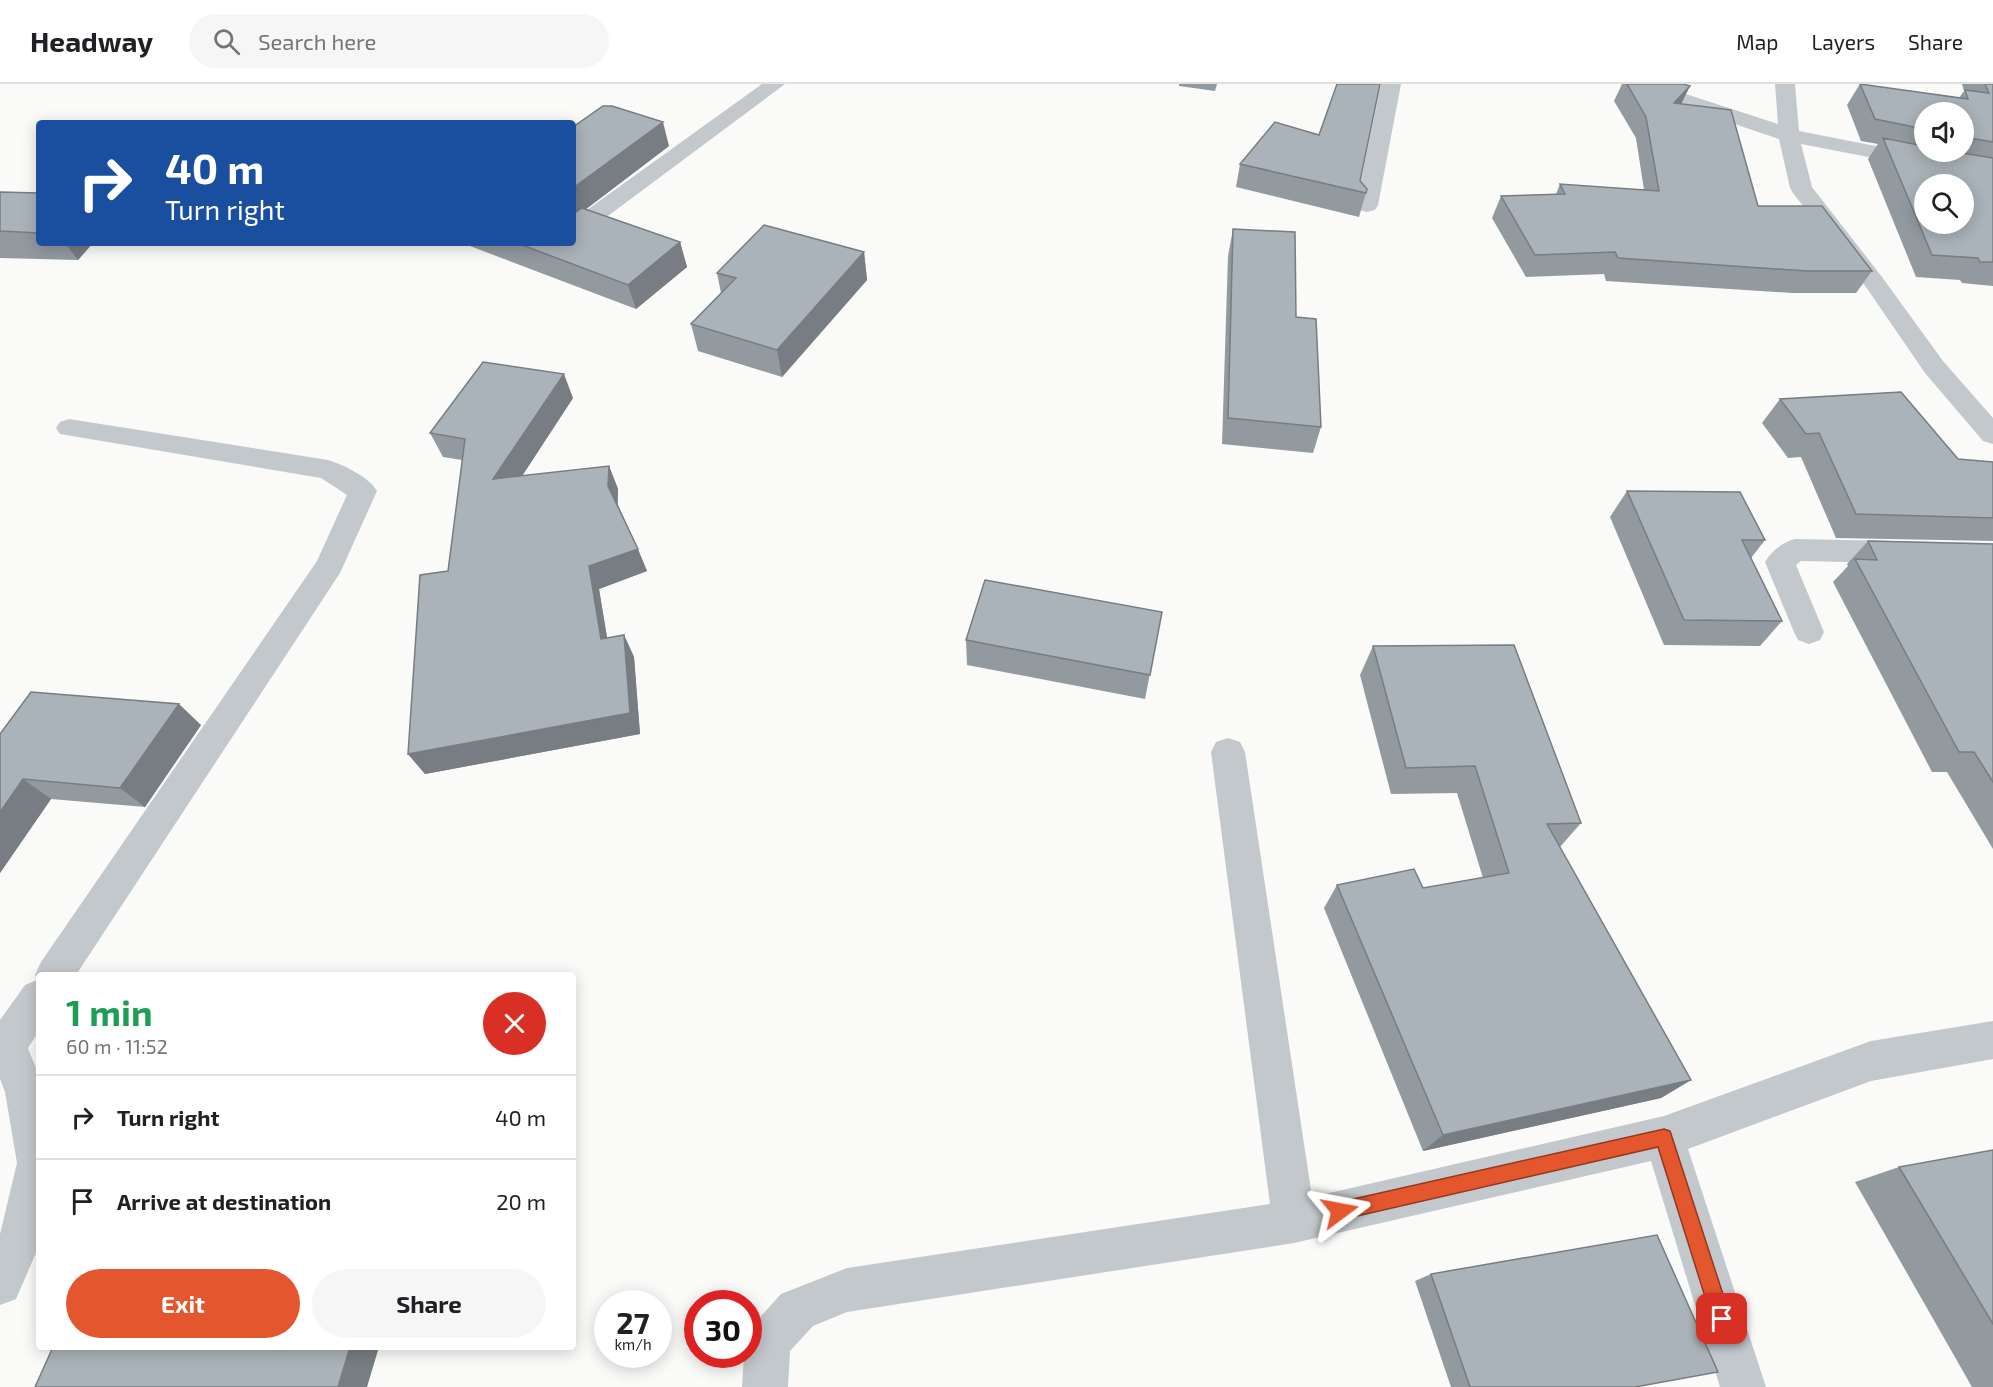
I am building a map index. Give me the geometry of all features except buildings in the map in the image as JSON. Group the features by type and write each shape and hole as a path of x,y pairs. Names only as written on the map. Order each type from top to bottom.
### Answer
{"street":[{"path":"576,229 774,84"},
{"path":"1367,205 1391,84"},
{"path":"1635,84 1789,135 1993,175"},
{"path":"1785,84 1789,135 1801,188 1874,282 1934,367 1993,435"},
{"path":"56,972 330,565 363,491 328,470 69,428"},
{"path":"1809,632 1780,562 1796,550 1993,554"},
{"path":"1228,752 1294,1222"},
{"path":"36,1002 4,1042 25,1092 36,1152"},
{"path":"765,1387 768,1342 797,1310 847,1290 1294,1222 1664,1137 1871,1061 1993,1040"},
{"path":"1664,1137 1743,1387"},
{"path":"0,1283 21,1237 36,1172"}],"route":[{"path":"1340,1211 1664,1137 1722,1319"}]}
